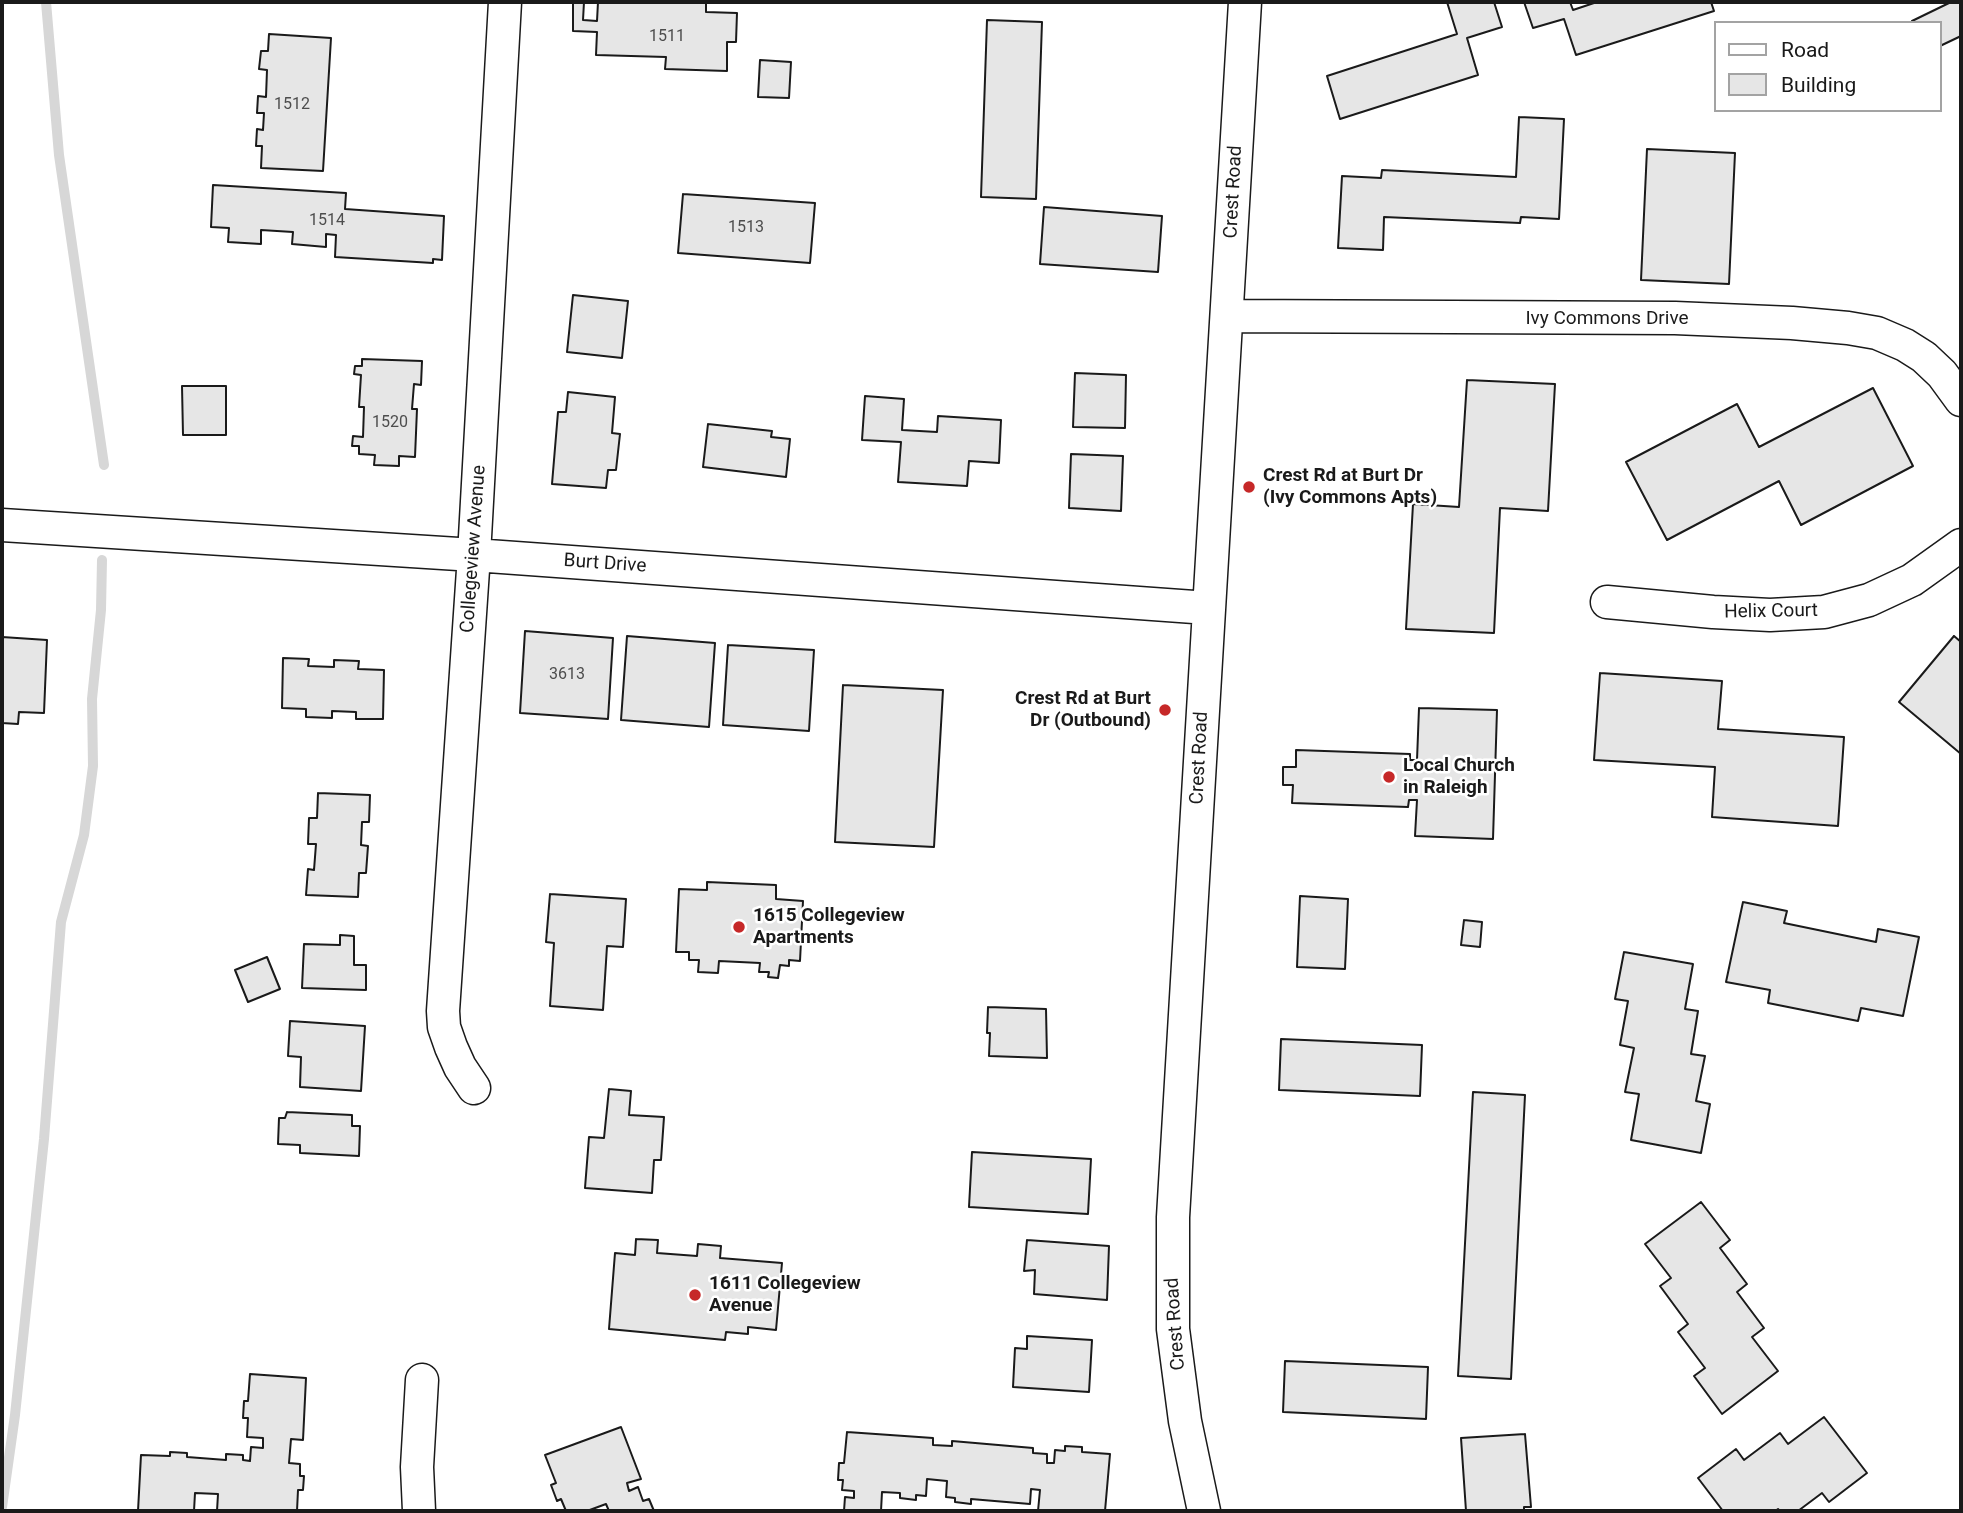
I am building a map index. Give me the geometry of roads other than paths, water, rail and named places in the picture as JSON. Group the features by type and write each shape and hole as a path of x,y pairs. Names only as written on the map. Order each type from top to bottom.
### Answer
{"street":[{"name":"Collegeview Avenue","path":"474,1088 460,1067 451,1046 444,1027 443,1012 474,555 505,2"},
{"name":"Crest Road","path":"1204,1511 1185,1421 1173,1329 1172,1217 1245,2"},
{"name":"Ivy Commons Drive","path":"1227,316 1675,318 1848,328 1877,333 1924,357 1942,374 1961,400"},
{"name":"Burt Drive","path":"2,525 474,555 1208,608"},
{"name":"Helix Court","path":"1606,603 1770,615 1824,612 1869,600 1912,580 1961,545"},
{"path":"419,1511 417,1467 422,1380"}],"waterway":[{"path":"46,2 59,155 104,465"},
{"path":"2,1507 15,1415 44,1139 61,922 84,835 93,766 92,699 101,610 102,560"}],"place":[{"name":"Crest Rd at Burt Dr (Ivy Commons Apts)","path":"1249,487"},
{"name":"Crest Rd at Burt Dr (Outbound)","path":"1165,710"},
{"name":"Local Church in Raleigh","path":"1389,777"},
{"name":"1615 Collegeview Apartments","path":"739,927"},
{"name":"1611 Collegeview Avenue","path":"695,1295"}]}
